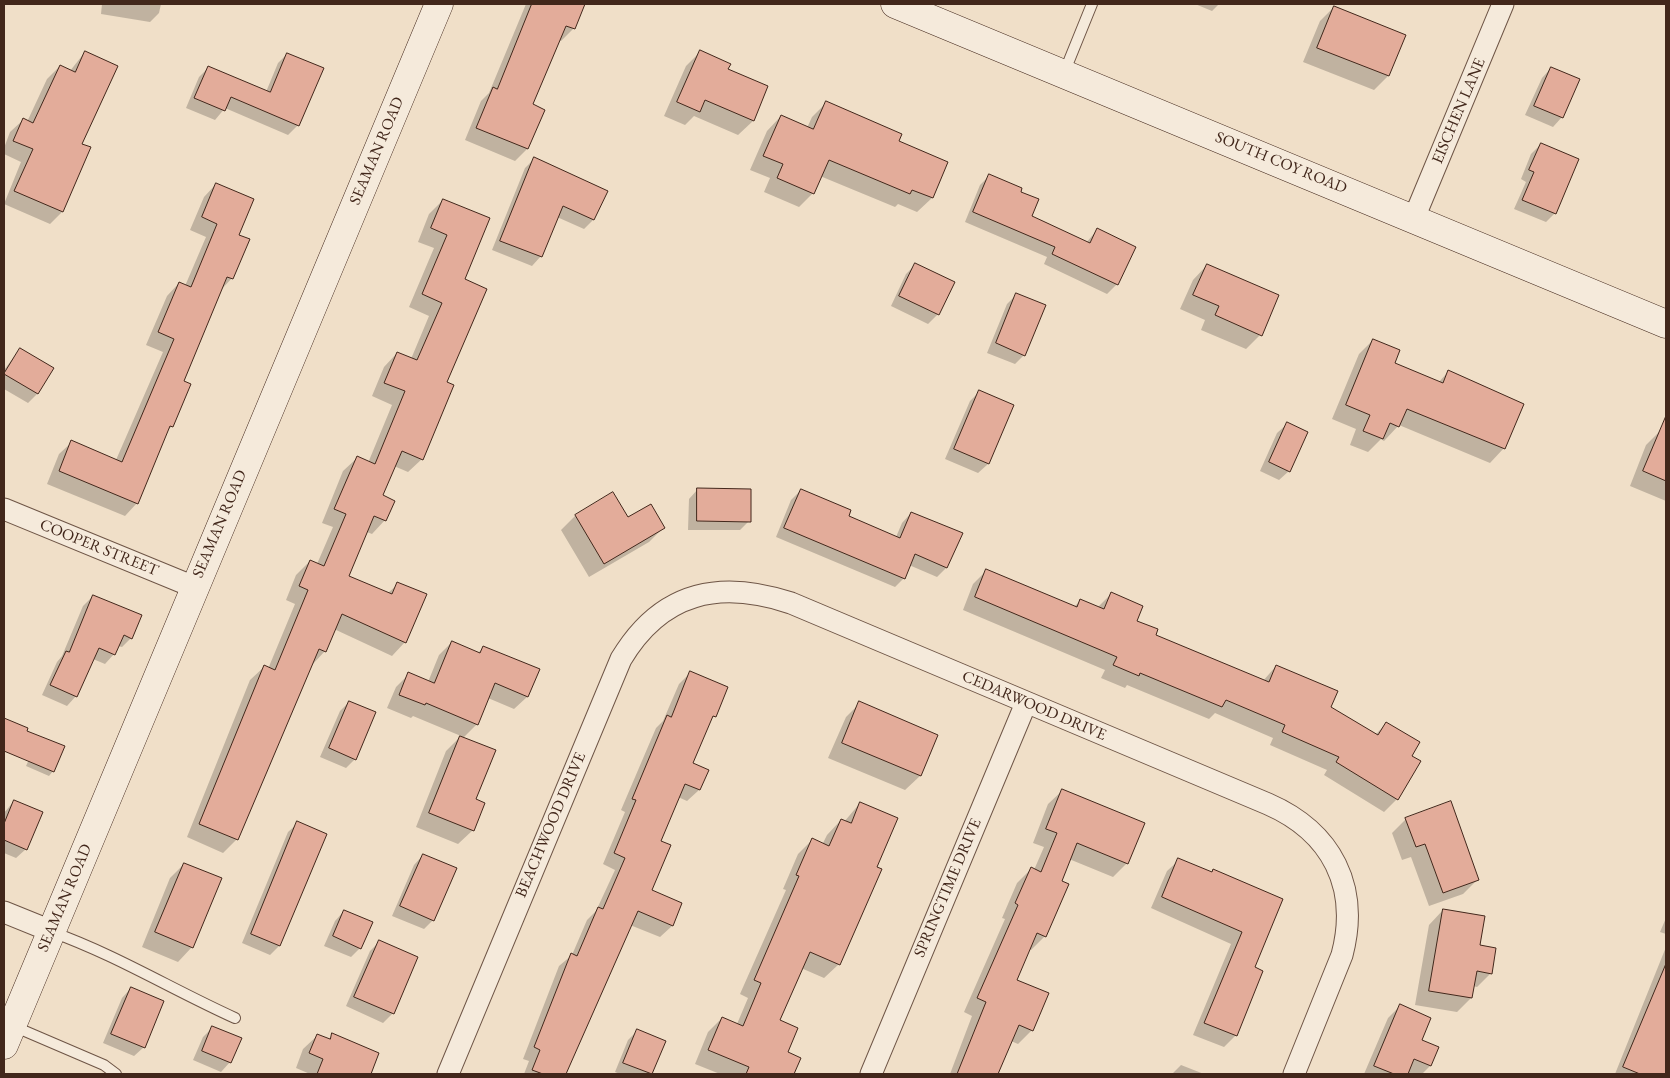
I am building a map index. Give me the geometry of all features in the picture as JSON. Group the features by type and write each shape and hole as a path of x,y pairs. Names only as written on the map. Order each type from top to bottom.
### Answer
{"street":[{"name":"SEAMAN ROAD","path":"8,1035 439,4"},
{"name":"SOUTH COY ROAD","path":"895,4 1666,324"},
{"name":"EISCHEN LANE","path":"1414,218 1504,4"},
{"name":"COOPER STREET","path":"4,509 194,587"},
{"name":"CEDARWOOD DRIVE","path":"685,600 721,591 740,590 774,598 1283,810 1300,820 1323,844 1346,888 1348,935 1342,955 1294,1074"},
{"name":"BEACHWOOD DRIVE","path":"448,1074 620,659 646,624 664,611 685,600"},
{"name":"SPRINGTIME DRIVE","path":"871,1074 1026,703"},
{"path":"4,912 51,932"}],"lane":[{"path":"1064,74 1092,4"},
{"path":"51,932 120,959 191,998 235,1018"},
{"path":"8,1035 104,1066 116,1074"}],"building":[{"path":"532,4 585,4 575,29 566,26 533,104 545,110 528,149 476,128 493,87 497,89"},
{"path":"1334,6 1406,35 1389,76 1317,48"},
{"path":"700,50 731,64 728,69 768,86 754,121 705,100 700,112 677,102"},
{"path":"85,51 118,66 82,144 91,147 63,212 14,191 33,149 13,141 23,118 33,123 60,65 75,72"},
{"path":"287,53 324,68 299,126 231,97 225,111 194,98 208,66 270,92"},
{"path":"1551,67 1580,79 1563,118 1534,106"},
{"path":"826,101 902,134 899,141 948,162 933,198 912,190 910,194 829,160 814,194 777,178 783,164 763,156 781,115 813,129"},
{"path":"1541,143 1579,159 1556,214 1522,200 1534,172 1529,170"},
{"path":"534,157 608,191 594,220 563,206 542,257 500,241"},
{"path":"989,174 1022,188 1021,192 1039,199 1032,216 1090,243 1097,228 1136,247 1118,285 1052,254 1055,247 973,212"},
{"path":"216,183 254,199 239,235 250,239 233,279 227,277 184,381 191,384 173,427 170,426 138,504 59,471 71,440 122,462 174,339 158,332 179,282 191,287 217,224 202,217"},
{"path":"443,199 490,218 465,279 487,289 447,382 454,385 423,460 402,451 383,495 395,501 386,521 374,516 349,576 392,594 397,582 427,594 406,643 342,614 326,652 319,649 238,840 199,824 264,665 275,670 308,590 299,586 310,560 324,566 346,514 334,509 357,456 375,464 405,391 384,383 397,352 417,360 442,303 422,294 447,235 431,228"},
{"path":"915,263 955,282 939,315 899,296"},
{"path":"1207,264 1279,295 1262,336 1215,315 1219,306 1193,295"},
{"path":"1016,293 1046,305 1025,356 996,343"},
{"path":"1373,339 1400,350 1395,363 1443,383 1448,370 1524,404 1505,449 1407,409 1399,427 1390,423 1383,439 1363,431 1370,415 1346,405"},
{"path":"20,348 54,368 38,394 4,374"},
{"path":"979,390 1014,405 989,464 954,449"},
{"path":"1666,416 1666,481 1643,471"},
{"path":"1287,422 1308,432 1290,472 1269,462"},
{"path":"697,488 751,489 751,522 697,521"},
{"path":"801,489 851,510 849,516 900,538 911,512 963,533 947,568 915,554 905,579 784,528"},
{"path":"613,492 628,517 651,504 665,528 604,564 575,515"},
{"path":"986,569 1077,607 1080,599 1104,609 1111,592 1143,606 1137,621 1158,629 1156,635 1269,682 1276,665 1338,691 1331,707 1378,735 1386,722 1420,742 1412,756 1421,761 1398,800 1336,762 1339,757 1282,732 1285,725 1226,700 1222,707 1140,673 1139,676 1113,665 1117,657 975,597"},
{"path":"93,595 142,615 132,639 124,635 115,655 99,648 77,697 50,685 66,651 69,652"},
{"path":"452,641 480,653 483,646 540,669 528,697 495,683 478,725 426,703 425,705 399,695 408,672 434,683"},
{"path":"690,671 728,687 716,717 713,716 693,763 709,770 700,790 685,784 661,841 671,845 652,890 682,903 673,926 638,911 566,1074 543,1074 532,1070 540,1050 534,1047 571,953 577,956 598,907 603,909 625,858 614,853 636,800 632,799 667,715 671,717"},
{"path":"349,701 376,712 356,760 329,748"},
{"path":"859,701 938,735 921,776 842,743"},
{"path":"4,718 28,728 27,731 65,746 54,772 4,751"},
{"path":"460,736 496,750 476,799 485,803 474,831 429,813"},
{"path":"1062,789 1145,823 1128,864 1077,843 1062,881 1069,884 1046,937 1037,933 1017,980 1049,993 1033,1031 1019,1025 998,1074 957,1074 986,1002 977,998 1018,905 1015,903 1031,867 1041,872 1057,833 1046,829"},
{"path":"14,800 43,812 27,850 4,840 4,824"},
{"path":"1451,801 1479,880 1443,893 1425,844 1416,847 1405,818"},
{"path":"860,802 898,818 877,867 882,869 840,965 810,952 780,1020 798,1028 788,1052 801,1058 794,1074 746,1074 749,1067 708,1050 722,1017 743,1026 761,983 754,980 799,876 796,875 812,838 829,846 841,819 851,823"},
{"path":"297,821 327,834 280,946 251,934"},
{"path":"423,854 457,868 434,921 400,906"},
{"path":"1178,858 1212,872 1213,869 1283,899 1255,967 1263,971 1237,1036 1204,1023 1242,932 1162,897"},
{"path":"184,863 222,878 193,948 155,932"},
{"path":"1443,909 1485,916 1480,945 1496,948 1492,974 1477,971 1472,998 1429,991"},
{"path":"344,910 373,922 361,949 333,936"},
{"path":"379,940 418,957 394,1014 354,997"},
{"path":"1666,964 1666,1074 1640,1074 1623,1067"},
{"path":"131,987 164,1001 145,1048 111,1034"},
{"path":"1400,1004 1431,1018 1422,1040 1439,1047 1431,1066 1414,1059 1408,1074 1394,1074 1374,1066"},
{"path":"212,1026 242,1038 231,1063 202,1051"},
{"path":"637,1029 666,1041 652,1074 623,1063"},
{"path":"332,1033 379,1053 371,1074 317,1074 323,1059 309,1053 317,1034 330,1039"}]}
